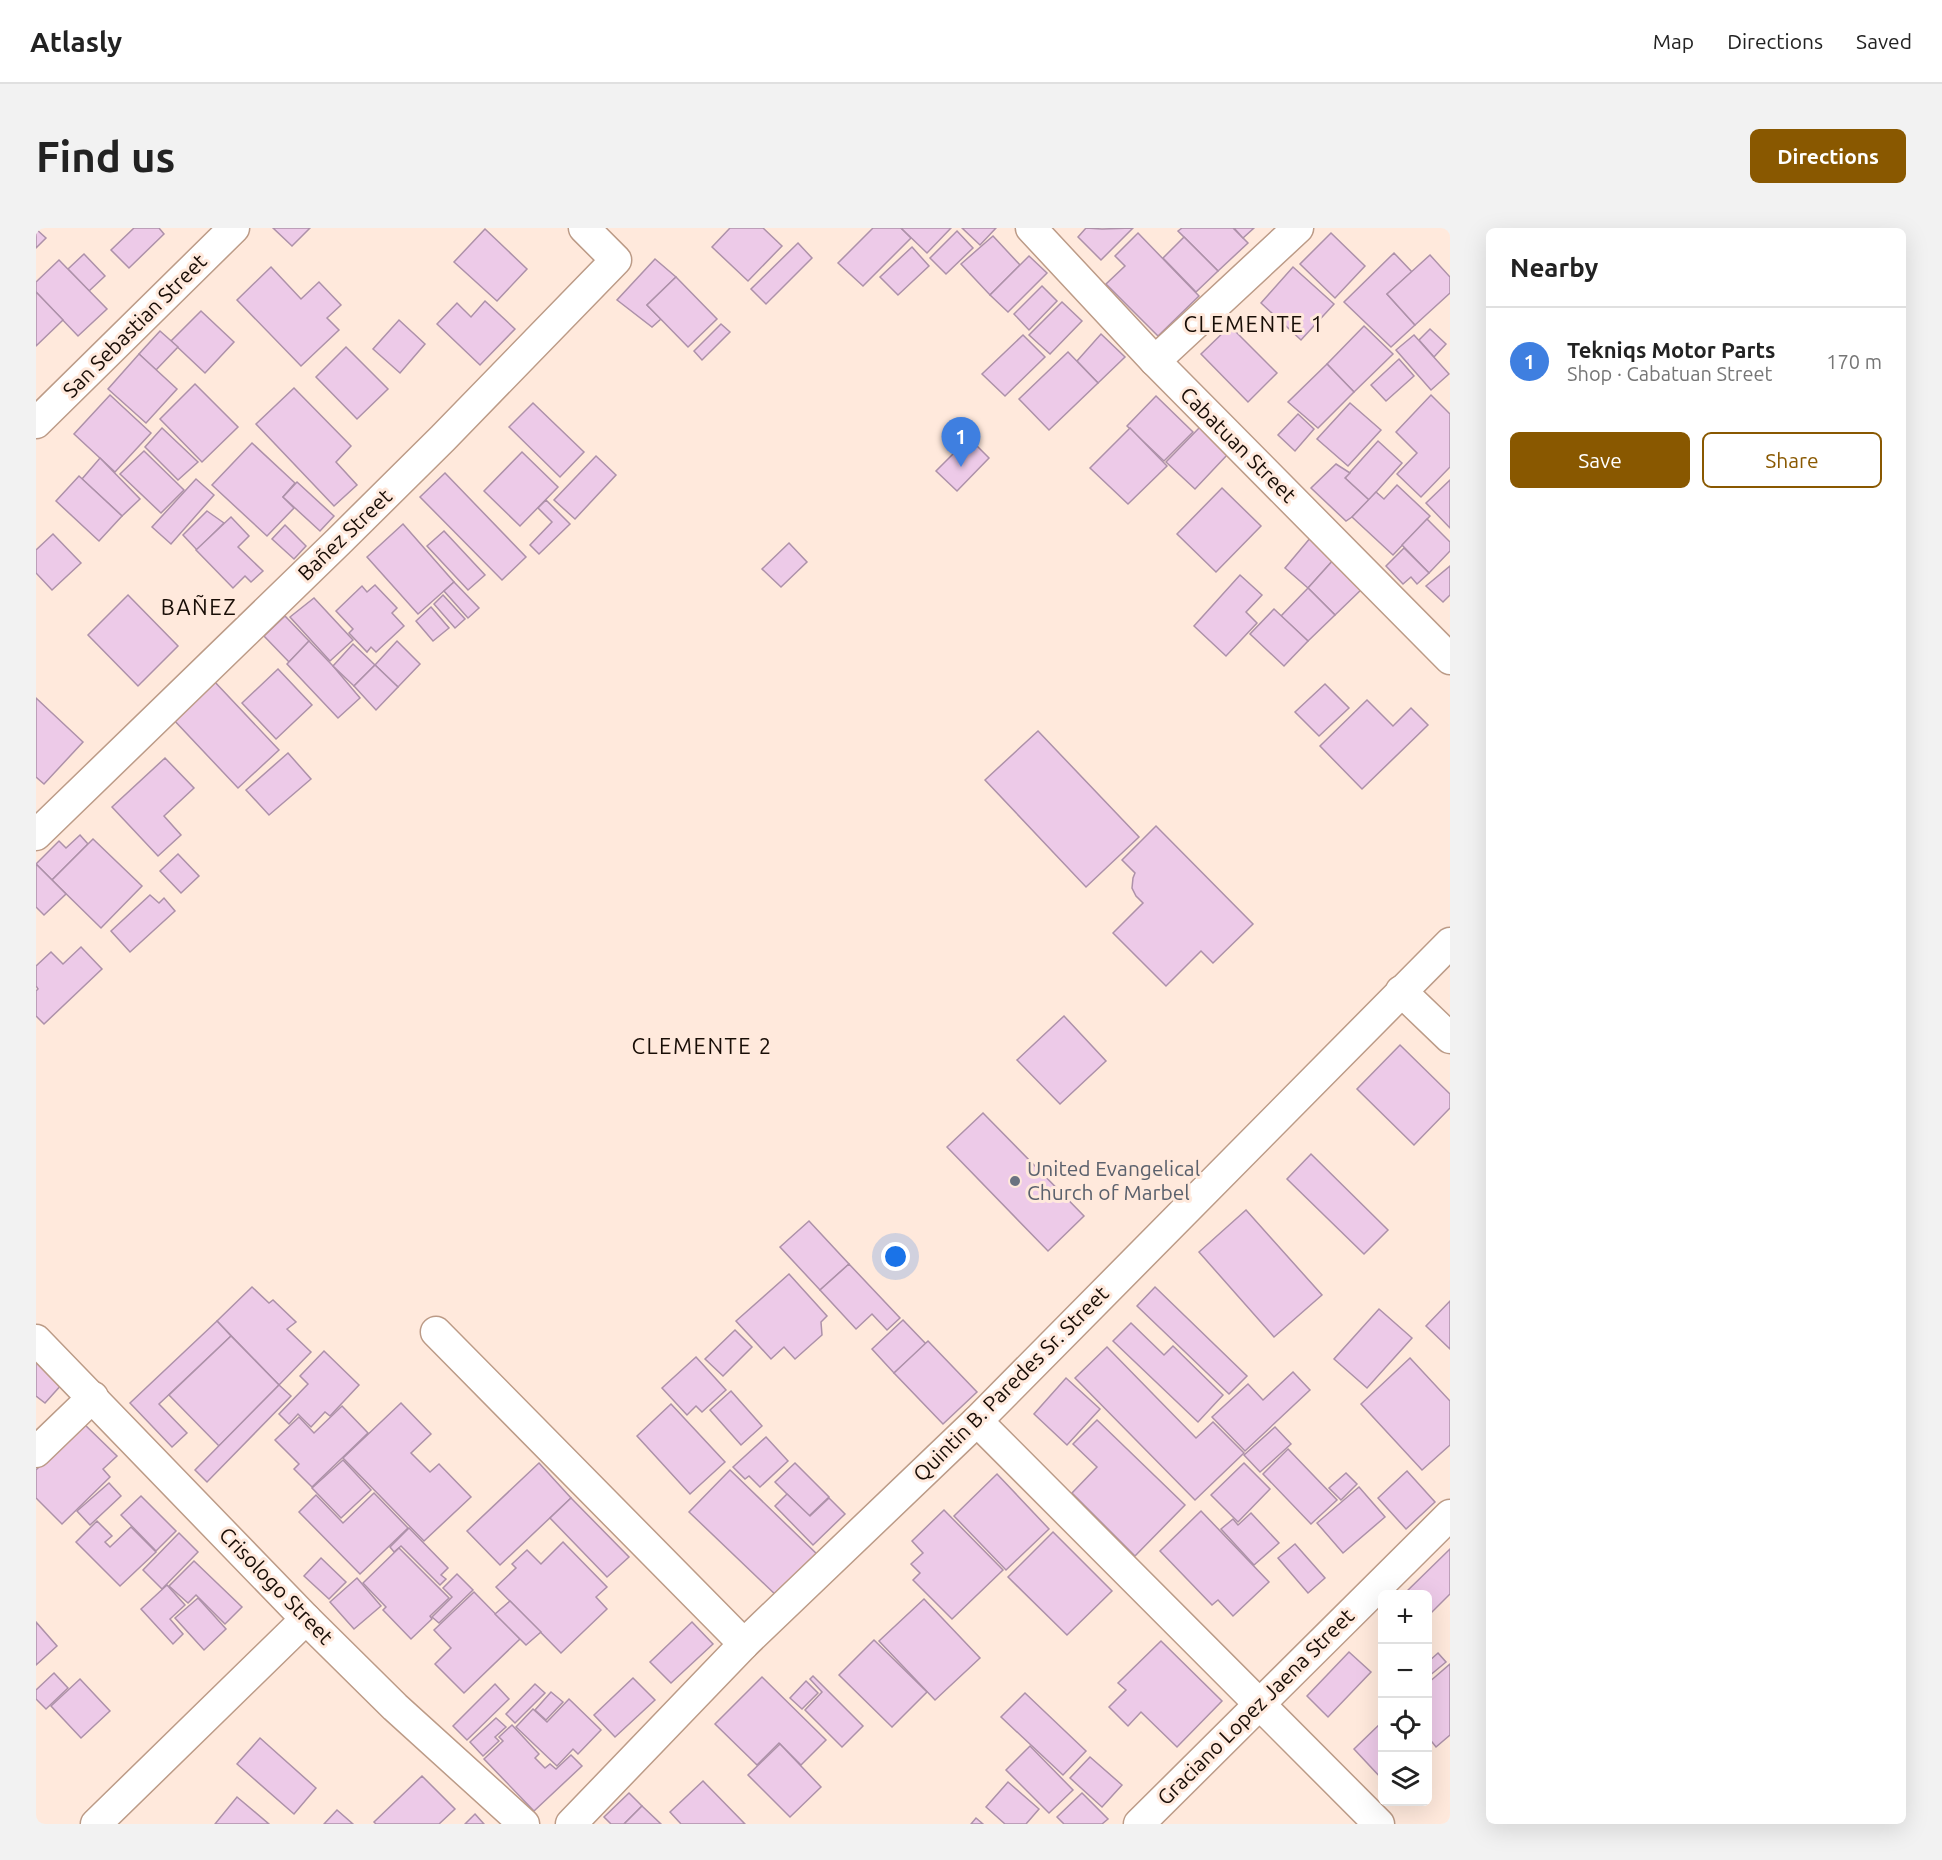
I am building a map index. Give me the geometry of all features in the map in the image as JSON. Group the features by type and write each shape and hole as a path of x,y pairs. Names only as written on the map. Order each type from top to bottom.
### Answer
{"street":[{"name":"San Sebastian Street","path":"36,423 234,228"},
{"name":"Bañez Street","path":"36,835 363,518 616,260 584,228"},
{"name":"Cabatuan Street","path":"1031,228 1155,361 1450,659"},
{"path":"1155,361 1298,228"},
{"name":"Quintin B. Paredes Sr. Street","path":"571,1824 744,1644 977,1421 1450,943"},
{"path":"1401,991 1450,1038"},
{"path":"436,1332 744,1644"},
{"name":"Crisologo Street","path":"36,1340 395,1707 524,1824"},
{"path":"36,1452 93,1397"},
{"path":"977,1421 1379,1824"},
{"name":"Graciano Lopez Jaena Street","path":"1139,1824 1450,1515"},
{"path":"96,1824 306,1618"}],"building":[{"path":"134,228 159,228 164,234 129,268 111,250"},
{"path":"273,228 310,228 292,246"},
{"path":"730,228 763,228 782,246 748,281 712,247"},
{"path":"873,228 901,228 911,238 863,286 838,263"},
{"path":"901,228 951,228 927,253"},
{"path":"962,228 996,228 980,245"},
{"path":"1086,228 1133,228 1101,260 1078,237"},
{"path":"1182,228 1233,228 1248,243 1218,271 1178,231"},
{"path":"1234,228 1254,228 1243,238"},
{"path":"36,229 46,238 36,248"},
{"path":"485,229 527,269 497,301 454,262"},
{"path":"957,231 973,248 946,274 930,258"},
{"path":"1138,233 1199,296 1158,336 1106,284 1125,266 1115,256"},
{"path":"1331,233 1365,266 1335,298 1300,264"},
{"path":"993,236 1020,265 990,295 961,264"},
{"path":"1184,237 1218,271 1196,292 1163,258"},
{"path":"798,243 812,258 766,304 751,289"},
{"path":"912,247 929,266 898,295 880,277"},
{"path":"1394,253 1412,272 1387,294 1415,325 1391,347 1344,302"},
{"path":"84,254 105,276 89,291 68,269"},
{"path":"1430,255 1450,277 1450,293 1415,325 1387,294"},
{"path":"1029,256 1047,273 1008,312 990,295"},
{"path":"655,259 676,277 647,305 661,319 652,327 617,300"},
{"path":"59,260 107,309 78,336 36,292 36,282"},
{"path":"271,267 301,299 319,282 341,305 327,318 339,330 301,366 237,300"},
{"path":"1293,267 1334,304 1301,340 1261,303"},
{"path":"676,277 717,319 688,347 647,305"},
{"path":"1042,286 1057,301 1029,330 1014,314"},
{"path":"36,292 63,320 36,346"},
{"path":"485,301 515,329 480,365 437,324 457,303 471,317"},
{"path":"1062,302 1082,321 1050,354 1029,335"},
{"path":"201,311 234,342 205,373 171,341"},
{"path":"399,320 425,344 400,373 373,349"},
{"path":"721,324 730,332 702,360 694,351"},
{"path":"1230,326 1277,373 1248,402 1201,354"},
{"path":"1364,326 1393,354 1354,392 1327,364"},
{"path":"1430,329 1446,344 1434,357 1419,340"},
{"path":"160,331 178,347 156,370 139,354"},
{"path":"1101,334 1125,357 1098,383 1077,361"},
{"path":"1023,335 1045,357 1005,396 982,374"},
{"path":"1414,335 1449,374 1431,390 1396,350"},
{"path":"346,347 388,389 357,419 316,377"},
{"path":"1068,352 1098,383 1049,430 1019,399"},
{"path":"139,354 177,389 146,423 108,389"},
{"path":"1399,359 1414,376 1386,401 1371,385"},
{"path":"1327,364 1354,392 1318,428 1288,402"},
{"path":"195,384 238,427 202,462 160,419"},
{"path":"294,388 351,446 336,462 357,485 334,506 256,424"},
{"path":"110,395 151,433 115,472 74,434"},
{"path":"1431,395 1450,414 1450,467 1421,497 1397,474 1417,453 1396,432"},
{"path":"1156,396 1193,432 1164,461 1127,426"},
{"path":"533,403 584,452 560,477 509,427"},
{"path":"1350,403 1381,430 1348,466 1317,439"},
{"path":"1298,414 1314,429 1295,451 1278,435"},
{"path":"1200,427 1228,454 1195,489 1166,462"},
{"path":"162,428 198,462 178,480 145,447"},
{"path":"1130,428 1167,466 1128,504 1090,468"},
{"path":"969,438 989,458 957,491 936,471"},
{"path":"1378,441 1402,463 1369,500 1345,478"},
{"path":"252,443 295,483 283,497 294,508 267,536 212,485"},
{"path":"144,451 184,490 161,513 120,474"},
{"path":"522,452 558,487 520,526 484,491"},
{"path":"596,456 616,475 575,519 554,500"},
{"path":"100,458 140,499 122,516 82,479"},
{"path":"1336,464 1350,473 1345,478 1369,500 1346,521 1311,488"},
{"path":"445,473 526,557 502,580 420,497"},
{"path":"79,476 122,516 99,541 56,501"},
{"path":"196,479 214,495 171,544 152,527"},
{"path":"1450,480 1450,528 1426,503"},
{"path":"297,482 334,516 320,531 283,497"},
{"path":"1397,485 1430,516 1393,555 1352,517 1376,492 1384,499"},
{"path":"1222,488 1261,526 1216,572 1177,534"},
{"path":"546,500 570,524 539,554 530,545 552,522 538,508"},
{"path":"207,511 224,523 197,550 183,535"},
{"path":"231,517 249,536 238,547 263,571 251,582 245,576 233,588 196,550"},
{"path":"1427,519 1450,542 1450,551 1429,573 1402,545"},
{"path":"403,524 454,582 418,614 367,557"},
{"path":"285,525 306,546 294,559 272,539"},
{"path":"444,531 485,575 468,590 427,546"},
{"path":"53,534 81,563 52,590 36,573 36,550"},
{"path":"1311,537 1335,558 1308,588 1285,568"},
{"path":"789,543 807,562 781,587 762,569"},
{"path":"1404,548 1429,573 1417,584 1411,577 1403,584 1386,566"},
{"path":"1335,558 1364,587 1335,615 1308,588"},
{"path":"1450,566 1450,595 1443,602 1426,586"},
{"path":"1240,575 1262,595 1246,612 1257,623 1226,656 1194,626"},
{"path":"454,582 479,608 468,618 444,591"},
{"path":"375,585 397,608 392,613 404,626 376,652 371,647 367,652 349,633 353,629 336,611 362,586 367,592"},
{"path":"1308,588 1335,615 1308,641 1281,616"},
{"path":"128,595 178,646 138,686 88,635"},
{"path":"443,595 465,619 455,628 434,604"},
{"path":"314,598 353,640 330,661 290,617"},
{"path":"431,607 449,628 433,641 416,621"},
{"path":"1274,609 1308,641 1284,666 1250,634"},
{"path":"285,616 309,641 289,662 264,636"},
{"path":"309,641 360,698 338,718 287,664"},
{"path":"397,641 420,664 398,687 375,665"},
{"path":"353,644 375,665 354,686 333,666"},
{"path":"375,665 398,687 376,710 354,686"},
{"path":"278,669 312,705 276,739 242,703"},
{"path":"213,680 279,750 238,788 172,718"},
{"path":"1325,684 1349,708 1319,736 1295,712"},
{"path":"36,698 83,742 44,784 36,777"},
{"path":"1367,700 1393,726 1411,708 1428,725 1362,789 1320,746"},
{"path":"1038,731 1139,837 1086,887 985,780"},
{"path":"288,753 311,779 269,815 246,790"},
{"path":"165,758 194,788 164,816 181,835 158,856 112,807"},
{"path":"1156,826 1253,924 1213,963 1201,951 1166,986 1113,933 1143,903 1132,888 1135,873 1122,860"},
{"path":"80,835 88,844 52,880 36,864 59,841 66,848"},
{"path":"93,839 142,886 101,928 52,880"},
{"path":"178,854 199,876 181,893 160,871"},
{"path":"36,864 66,894 44,915 36,907"},
{"path":"150,895 159,903 164,898 175,911 130,952 111,931"},
{"path":"81,947 102,969 44,1024 36,1016 36,991 38,989 36,966 51,952 63,964"},
{"path":"1064,1016 1106,1061 1060,1104 1017,1060"},
{"path":"1400,1045 1450,1094 1450,1108 1414,1145 1357,1089"},
{"name":"United Evangelical Church of Marbel","path":"983,1113 1084,1216 1048,1251 947,1147"},
{"path":"1311,1154 1388,1230 1364,1254 1287,1179"},
{"path":"1246,1210 1322,1295 1274,1337 1199,1252"},
{"path":"809,1221 849,1264 820,1290 780,1247"},
{"path":"849,1264 900,1318 887,1330 872,1314 856,1329 820,1290"},
{"path":"789,1274 827,1316 821,1322 822,1335 795,1359 784,1347 771,1359 736,1321"},
{"path":"252,1287 269,1303 273,1300 296,1322 287,1329 311,1352 279,1385 217,1321"},
{"path":"1155,1287 1247,1376 1229,1394 1137,1306"},
{"path":"1450,1301 1450,1349 1426,1326"},
{"path":"1379,1309 1412,1338 1367,1388 1334,1359"},
{"path":"903,1320 926,1344 894,1373 872,1349"},
{"path":"217,1321 231,1336 159,1404 187,1433 172,1447 130,1403"},
{"path":"1131,1323 1164,1355 1173,1346 1223,1395 1198,1422 1113,1341"},
{"path":"735,1330 752,1347 723,1376 705,1359"},
{"path":"231,1336 279,1385 219,1446 169,1395"},
{"path":"928,1341 977,1392 943,1424 894,1373"},
{"path":"1107,1347 1196,1438 1213,1422 1244,1453 1195,1500 1075,1378"},
{"path":"324,1351 359,1385 330,1416 325,1412 311,1427 298,1414 289,1424 279,1414 308,1384 300,1376"},
{"path":"696,1357 726,1390 702,1412 696,1406 687,1415 662,1388"},
{"path":"1410,1358 1450,1401 1450,1445 1422,1470 1361,1404"},
{"path":"36,1359 63,1383 45,1403 36,1396"},
{"path":"1293,1372 1310,1390 1245,1451 1212,1417 1248,1384 1263,1400"},
{"path":"1066,1378 1100,1409 1067,1445 1034,1414"},
{"path":"279,1385 291,1396 207,1482 195,1470"},
{"path":"731,1391 762,1426 741,1445 710,1410"},
{"path":"401,1403 431,1434 411,1453 430,1472 439,1464 471,1497 424,1541 343,1458"},
{"path":"671,1404 725,1462 690,1494 637,1436"},
{"path":"342,1406 368,1433 312,1487 294,1469 299,1464 275,1440 299,1417 314,1433"},
{"path":"1097,1420 1185,1505 1135,1556 1072,1493 1097,1467 1073,1444"},
{"path":"83,1423 117,1456 103,1469 110,1477 62,1524 36,1498 36,1470"},
{"path":"1275,1427 1291,1444 1260,1472 1244,1455"},
{"path":"766,1437 788,1461 760,1487 749,1476 745,1479 733,1467"},
{"path":"1288,1449 1337,1500 1311,1524 1263,1474"},
{"path":"343,1460 371,1490 341,1518 312,1488"},
{"path":"539,1463 571,1498 500,1565 467,1531"},
{"path":"795,1463 829,1497 809,1516 775,1482"},
{"path":"1244,1463 1270,1489 1238,1522 1211,1495"},
{"path":"730,1470 820,1557 779,1598 689,1512"},
{"path":"1407,1471 1435,1502 1406,1529 1378,1498"},
{"path":"1346,1473 1357,1484 1341,1500 1329,1488"},
{"path":"997,1474 1049,1529 1006,1570 954,1516"},
{"path":"109,1483 121,1496 90,1525 77,1511"},
{"path":"1359,1487 1385,1517 1343,1553 1317,1523"},
{"path":"374,1493 408,1528 360,1574 299,1512 316,1495 343,1523"},
{"path":"787,1494 810,1516 829,1498 845,1514 813,1545 775,1506"},
{"path":"141,1496 176,1531 156,1551 121,1515"},
{"path":"571,1498 629,1557 607,1577 550,1518"},
{"path":"944,1510 1003,1570 952,1619 913,1580 920,1573 911,1564 923,1553 912,1541"},
{"path":"1201,1511 1269,1582 1233,1616 1218,1600 1212,1605 1160,1551"},
{"path":"1251,1513 1279,1543 1254,1565 1221,1529 1233,1519 1238,1525"},
{"path":"97,1521 112,1536 105,1542 110,1547 131,1527 156,1552 120,1586 76,1542"},
{"path":"409,1528 448,1568 441,1575 446,1579 440,1585 401,1546 394,1552 390,1547"},
{"path":"1053,1532 1112,1591 1067,1635 1008,1577"},
{"path":"179,1533 198,1552 162,1589 143,1570"},
{"path":"563,1542 607,1587 596,1597 607,1609 561,1653 496,1587 516,1568 512,1564 527,1550 541,1564"},
{"path":"1295,1544 1325,1578 1308,1593 1278,1558"},
{"path":"399,1548 449,1598 430,1616 432,1619 411,1639 383,1610 386,1607 363,1583"},
{"path":"1450,1549 1450,1594 1432,1612 1432,1590 1408,1590"},
{"path":"321,1558 346,1582 329,1599 304,1576"},
{"path":"194,1561 242,1607 225,1624 196,1595 188,1603 169,1586"},
{"path":"457,1574 473,1590 439,1623 432,1617 452,1597 443,1588"},
{"path":"357,1578 381,1606 354,1629 330,1602"},
{"path":"167,1585 185,1605 170,1619 183,1634 173,1644 141,1609"},
{"path":"474,1592 520,1639 464,1693 435,1664 451,1648 434,1630"},
{"path":"198,1598 226,1629 204,1650 175,1618"},
{"path":"924,1599 980,1658 935,1700 879,1641"},
{"path":"510,1601 541,1632 526,1645 495,1614"},
{"path":"36,1622 57,1646 36,1665"},
{"path":"692,1622 713,1644 671,1683 650,1662"},
{"path":"874,1640 927,1692 892,1727 839,1675"},
{"path":"1161,1641 1222,1701 1177,1747 1141,1712 1128,1726 1109,1707 1126,1690 1118,1683"},
{"path":"1349,1652 1371,1672 1328,1717 1307,1696"},
{"path":"1438,1653 1446,1662 1432,1674 1432,1658"},
{"path":"1450,1664 1450,1735 1436,1747 1432,1742 1432,1680"},
{"path":"54,1673 68,1688 46,1709 36,1699 36,1690"},
{"path":"813,1676 863,1726 842,1747 805,1710 822,1692 810,1679"},
{"path":"762,1677 826,1740 801,1765 779,1743 757,1765 715,1724"},
{"path":"633,1678 655,1700 615,1737 594,1715"},
{"path":"80,1679 110,1711 81,1738 51,1706"},
{"path":"806,1681 818,1693 802,1709 790,1698"},
{"path":"495,1684 509,1699 467,1740 453,1726"},
{"path":"535,1684 545,1693 515,1723 506,1714"},
{"path":"551,1692 563,1702 546,1720 535,1710"},
{"path":"1025,1693 1086,1751 1063,1775 1001,1717"},
{"path":"569,1699 601,1730 578,1754 573,1749 557,1766 516,1727 533,1709 547,1722"},
{"path":"496,1718 506,1727 495,1737 499,1741 483,1756 470,1742"},
{"path":"512,1725 539,1754 535,1758 545,1768 550,1764 556,1769 571,1755 582,1766 534,1811 484,1759 503,1741 499,1737"},
{"path":"1378,1726 1378,1775 1354,1749"},
{"path":"260,1738 316,1788 294,1814 237,1764"},
{"path":"780,1744 821,1787 790,1817 748,1775"},
{"path":"1030,1746 1073,1790 1049,1813 1006,1770"},
{"path":"1090,1757 1122,1785 1102,1807 1070,1778"},
{"path":"422,1776 455,1809 439,1824 376,1824 374,1822"},
{"path":"703,1781 745,1824 681,1824 670,1812"},
{"path":"1008,1782 1039,1809 1026,1824 1005,1824 986,1807"},
{"path":"629,1793 642,1806 624,1824 611,1824 604,1817"},
{"path":"1082,1793 1108,1819 1102,1824 1064,1824 1057,1817"},
{"path":"237,1797 269,1824 215,1824"},
{"path":"642,1806 661,1824 624,1824"},
{"path":"337,1810 353,1824 324,1824"},
{"path":"475,1814 484,1824 465,1824"},
{"path":"976,1818 983,1824 971,1824"}],"place":[{"name":"Tekniqs Motor Parts","path":"961,467"},
{"name":"United Evangelical Church of Marbel","path":"1015,1181"}],"district":[{"name":"CLEMENTE 1","path":"1254,324"},
{"name":"BAÑEZ","path":"199,607"},
{"name":"CLEMENTE 2","path":"702,1046"}]}
